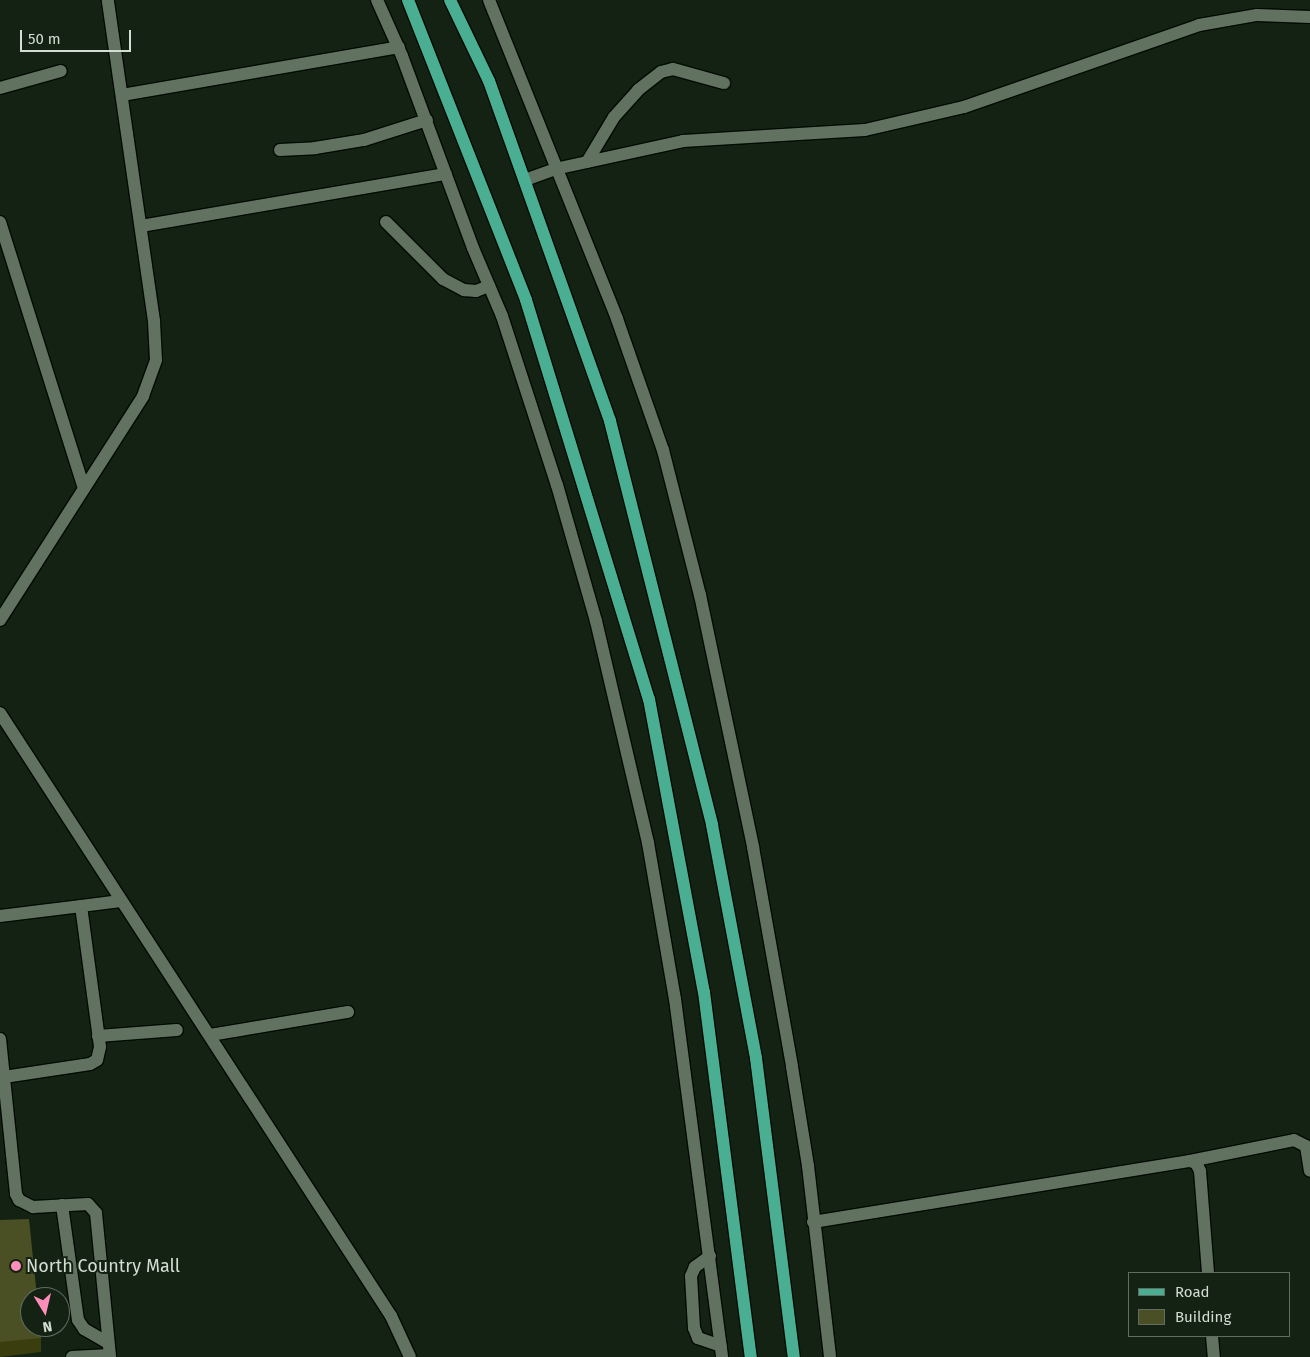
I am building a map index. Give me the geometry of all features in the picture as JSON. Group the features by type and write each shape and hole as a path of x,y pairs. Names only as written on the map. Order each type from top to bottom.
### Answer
{"main road":[{"path":"408,0 526,300 649,699 704,992 751,1357"},
{"path":"450,0 489,81 610,421 712,825 756,1058 794,1357"}],"street":[{"path":"0,620 143,396 156,360 154,321 108,0"},
{"path":"377,0 427,120 530,399 576,551 632,771 675,998 721,1351"},
{"path":"489,0 554,169 596,263 663,450 700,595 754,847 808,1166 830,1357"},
{"path":"525,180 554,169 644,147 683,141 865,130 964,107 1199,25 1258,15 1310,16"},
{"path":"122,96 398,48"},
{"path":"587,162 614,117 657,74 673,69 724,83"},
{"path":"0,88 61,71"},
{"path":"280,150 315,148 364,140 427,120"},
{"path":"141,226 446,174"},
{"path":"0,222 84,488"},
{"path":"386,222 443,279 464,290 476,291 489,286"},
{"path":"0,714 210,1036 231,1073 391,1316 410,1357"},
{"path":"0,737 13,734"},
{"path":"0,916 121,901"},
{"path":"4,1077 94,1062 100,1052 81,906"},
{"path":"210,1036 348,1012"},
{"path":"98,1036 177,1030"},
{"path":"0,1039 16,1194 19,1200 33,1207 88,1204 96,1213 109,1352"},
{"path":"814,1222 1190,1160 1294,1140 1306,1146 1310,1171"},
{"path":"1190,1160 1198,1166 1201,1176 1208,1272"},
{"path":"62,1205 78,1320 84,1329 109,1352"},
{"path":"710,1256 695,1268 691,1276 694,1328 698,1338 721,1351"},
{"path":"1212,1337 1214,1357"},
{"path":"72,1357 109,1352"}],"building":[{"name":"North Country Mall","path":"29,1219 36,1287 20,1287 20,1337 41,1338 0,1342 0,1220"}],"place":[{"name":"North Country Mall","path":"16,1266"}]}
